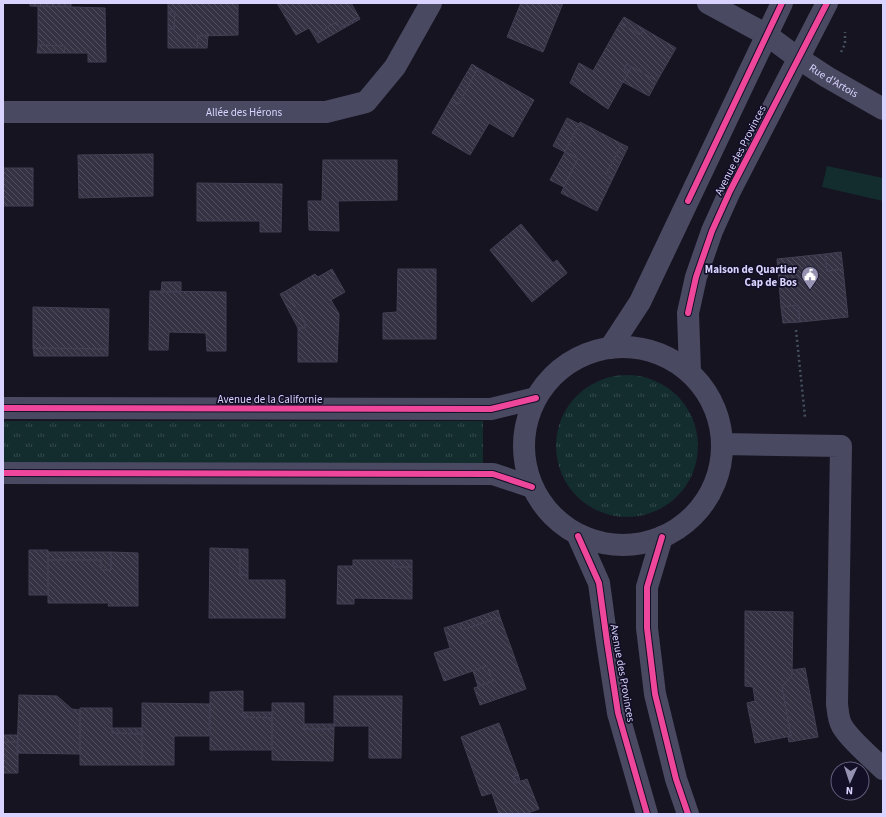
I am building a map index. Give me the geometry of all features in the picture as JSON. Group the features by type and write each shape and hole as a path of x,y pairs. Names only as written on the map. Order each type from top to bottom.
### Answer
{"street":[{"name":"Allée des Hérons","path":"3,112 326,112 366,102 395,67 430,3"},
{"name":"Rue d'Artois","path":"708,3 767,35 798,58 883,109"},
{"path":"610,348 640,302 782,3"},
{"name":"Avenue des Provinces","path":"690,372 688,312 696,277 712,231 730,191 827,3"},
{"path":"632,347 663,354 690,372 710,397 721,427 722,444 722,459 712,490 694,516 668,535 637,545 607,545 578,536 553,518 534,494 524,465 523,434 531,405 548,380 571,360 600,349 610,348 632,347"},
{"name":"Avenue de la Californie","path":"3,408 491,409 536,398"},
{"path":"722,444 841,446 838,714 841,725 849,736 883,770"},
{"path":"3,473 493,474 532,487"},
{"name":"Avenue des Provinces","path":"578,536 599,583 618,713 647,814"},
{"path":"662,537 647,587 647,628 655,694 676,780 688,814"}],"path":[{"path":"828,77 845,44 845,29"},
{"path":"796,330 807,445"}],"green space":[{"path":"827,166 883,178 883,201 822,187"},
{"path":"620,375 634,375 648,378 660,383 672,391 682,401 693,419 697,432 697,460 693,473 682,491 672,501 660,509 648,514 634,517 620,517 606,514 594,509 582,501 572,491 564,479 559,467 556,453 556,439 559,425 564,413 572,401 582,391 594,383 606,378"},
{"path":"3,421 483,421 483,463 3,464"}],"building":[{"path":"30,3 71,3 71,7 30,6"},
{"path":"168,3 238,3 238,35 198,36 197,48 168,48 168,29 174,29 175,12 168,12"},
{"path":"277,3 351,3 359,17 340,28 336,22 314,36 309,28 296,35"},
{"path":"521,3 563,3 543,52 507,37"},
{"path":"38,6 105,8 106,62 88,62 88,53 64,53 65,46 38,45"},
{"path":"168,12 175,12 174,29 168,29"},
{"path":"359,17 360,19 318,43 314,36 336,22 340,28"},
{"path":"624,17 644,29 640,35 620,23"},
{"path":"620,23 640,35 644,29 676,48 657,81 627,64 624,70 628,73 608,109 570,83 579,63 593,71"},
{"path":"208,35 207,48 197,48 198,36"},
{"path":"38,45 65,46 64,53 37,53"},
{"path":"472,64 478,68 458,105 451,100"},
{"path":"627,64 631,67 628,73 624,70"},
{"path":"631,67 657,81 649,96 623,82"},
{"path":"478,68 534,100 513,137 489,123 470,155 432,133 451,100 458,105"},
{"path":"567,118 579,124 565,152 553,146"},
{"path":"580,122 622,144 606,175 613,178 597,211 561,193 578,158 565,152"},
{"path":"622,144 628,147 613,178 606,175"},
{"path":"565,152 578,158 564,187 550,180"},
{"path":"153,154 153,196 79,198 78,155"},
{"path":"323,160 397,160 397,200 338,201 339,231 309,230 308,201 322,201"},
{"path":"3,168 33,168 33,206 3,206"},
{"path":"197,183 282,184 281,232 260,232 260,221 197,221"},
{"path":"521,224 553,263 557,260 567,273 532,302 490,250"},
{"path":"841,252 843,269 827,271 825,254"},
{"path":"825,254 827,271 843,269 848,317 800,322 798,305 781,307 777,259"},
{"path":"332,269 345,292 331,300 339,314 337,362 298,362 298,328 305,328 305,322 286,291 315,274 318,277"},
{"path":"398,269 436,269 436,339 383,339 383,313 397,312"},
{"path":"162,282 181,282 181,292 161,292"},
{"path":"150,291 226,292 226,351 207,351 206,333 169,332 168,350 149,350"},
{"path":"286,291 305,322 305,328 298,328 280,294"},
{"path":"798,305 800,322 783,323 781,307"},
{"path":"33,307 109,309 108,349 33,348"},
{"path":"33,348 108,349 108,356 34,356"},
{"path":"210,548 240,549 240,575 248,575 248,580 285,580 285,618 209,618"},
{"path":"240,549 248,549 248,575 240,575"},
{"path":"29,550 48,550 48,595 29,595"},
{"path":"48,552 111,552 111,570 101,570 101,560 48,560"},
{"path":"111,552 138,553 138,606 108,606 109,603 48,603 48,560 101,560 101,570 111,570"},
{"path":"353,560 393,560 393,567 412,567 412,599 354,598 354,604 337,604 338,566 353,566"},
{"path":"393,560 412,560 412,567 393,567"},
{"path":"498,610 500,617 462,630 460,623"},
{"path":"745,611 793,612 792,675 782,687 791,736 755,743 747,703 755,701 753,687 745,686"},
{"path":"500,617 526,689 480,705 474,688 493,681 487,666 444,681 434,653 450,648 444,628 460,623 462,630"},
{"path":"487,666 493,681 478,686 473,671"},
{"path":"805,668 818,737 789,742 788,737 791,736 782,687 792,675 792,670"},
{"path":"243,691 243,717 272,718 272,750 210,750 210,692"},
{"path":"19,695 57,696 72,709 80,710 80,754 17,753"},
{"path":"334,696 402,696 401,758 369,758 369,726 334,726"},
{"path":"142,703 210,704 209,736 174,736 174,765 142,765"},
{"path":"272,703 304,703 304,729 334,729 333,761 272,760"},
{"path":"80,708 112,708 112,733 142,734 142,765 80,765"},
{"path":"243,712 272,712 272,718 243,717"},
{"path":"499,723 518,774 513,777 515,783 527,779 539,809 525,814 499,814 492,793 482,796 461,737"},
{"path":"304,724 334,724 334,729 304,729"},
{"path":"112,728 142,728 142,734 112,733"},
{"path":"3,735 18,735 18,742 3,742"},
{"path":"3,742 18,742 18,773 3,773"},
{"path":"518,774 520,781 515,783 513,777"}],"cycle path":[{"path":"688,201 782,3"},
{"path":"688,313 696,277 712,231 730,191 827,3"},
{"path":"3,408 491,409 536,398"},
{"path":"3,473 493,474 532,487"},
{"path":"578,536 599,583 618,713 647,814"},
{"path":"662,537 647,587 647,628 655,694 676,779 688,814"}],"place":[{"name":"Maison de Quartier Cap de Bos","path":"810,290"}]}
